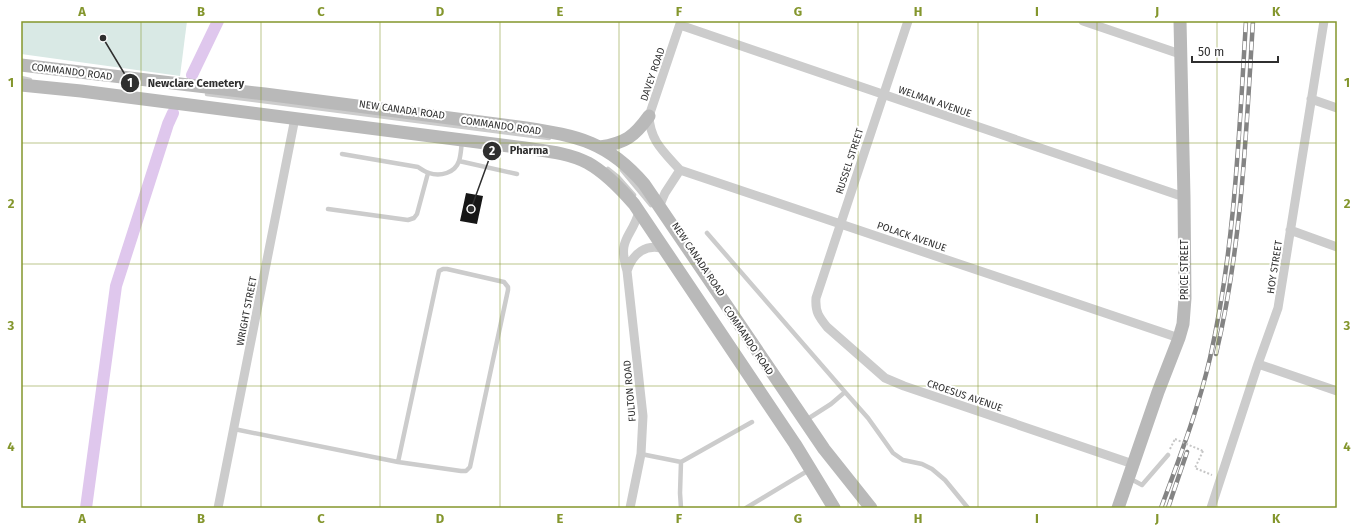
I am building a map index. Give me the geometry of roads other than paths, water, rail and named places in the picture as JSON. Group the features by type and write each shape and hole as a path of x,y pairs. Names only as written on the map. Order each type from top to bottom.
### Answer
{"main road":[{"name":"PRICE STREET","path":"1118,508 1158,392 1179,338 1184,308 1184,197 1180,21"},
{"name":"COMMANDO ROAD","path":"21,65 265,94 526,128 584,140 596,151 616,157 636,174 651,192 657,209 824,449 871,508"},
{"name":"COMMANDO ROAD","path":"21,85 81,91 463,140 554,153 583,161 607,176 622,189 634,204 639,207 665,249 795,444 834,508"},
{"path":"596,151 616,144 631,136 639,129 649,116"}],"street":[{"name":"RUSSEL STREET","path":"815,308 816,298 840,223 908,21"},
{"path":"1083,21 1180,54"},
{"name":"HOY STREET","path":"1211,508 1278,308 1324,21"},
{"name":"WELMAN AVENUE","path":"681,23 883,95 1184,197"},
{"name":"DAVEY ROAD","path":"680,170 652,135 649,127 649,116 681,23"},
{"path":"1311,99 1337,108"},
{"name":"WRIGHT STREET","path":"218,508 295,118"},
{"path":"657,209 665,193 680,170"},
{"name":"POLACK AVENUE","path":"680,170 1179,338"},
{"name":"FULTON ROAD","path":"630,508 641,454 643,434 642,402 623,246 625,238 635,225 639,207"},
{"path":"1290,230 1337,247"},
{"path":"627,271 634,257 639,252 652,247 665,249"},
{"name":"CROESUS AVENUE","path":"815,308 819,317 827,327 885,378 911,389 1133,464"},
{"path":"1258,364 1337,391"}],"lane":[{"path":"21,70 92,79"},
{"path":"21,78 37,80"},
{"name":"NEW CANADA ROAD","path":"68,84 384,124"},
{"name":"NEW CANADA ROAD","path":"202,93 555,139"},
{"name":"NEW CANADA ROAD","path":"424,129 432,130"},
{"path":"342,154 418,167 428,173 438,175 448,174 455,168 459,161 463,140"},
{"path":"575,144 596,151"},
{"path":"582,154 594,160 618,177 639,207"},
{"path":"459,161 517,174"},
{"path":"617,165 657,209"},
{"path":"328,209 408,220 414,218 417,214 428,173"},
{"path":"707,233 868,418 893,454 903,460 922,464 932,469 945,480 968,508"},
{"path":"234,429 398,462 466,471 470,467 508,290 508,287 504,282 447,269 439,271 398,462"},
{"path":"735,344 808,455"},
{"path":"805,421 846,392"},
{"path":"641,454 681,462 752,422"},
{"path":"808,435 812,441"},
{"path":"1128,478 1142,485 1168,455"},
{"path":"681,462 681,508"},
{"path":"746,508 810,470"},
{"path":"844,483 852,494"}],"waterway":[{"path":"192,75 218,21"},
{"path":"86,508 116,286 168,124 173,113"}],"railway":[{"path":"1161,508 1200,396 1210,358 1218,316 1231,232 1235,190 1246,21"},
{"path":"1216,354 1232,272 1242,189 1253,21"},
{"path":"1168,508 1187,452"}],"place":[{"name":"Newclare Cemetery","path":"103,38"},
{"name":"Pharma","path":"471,209"}]}
